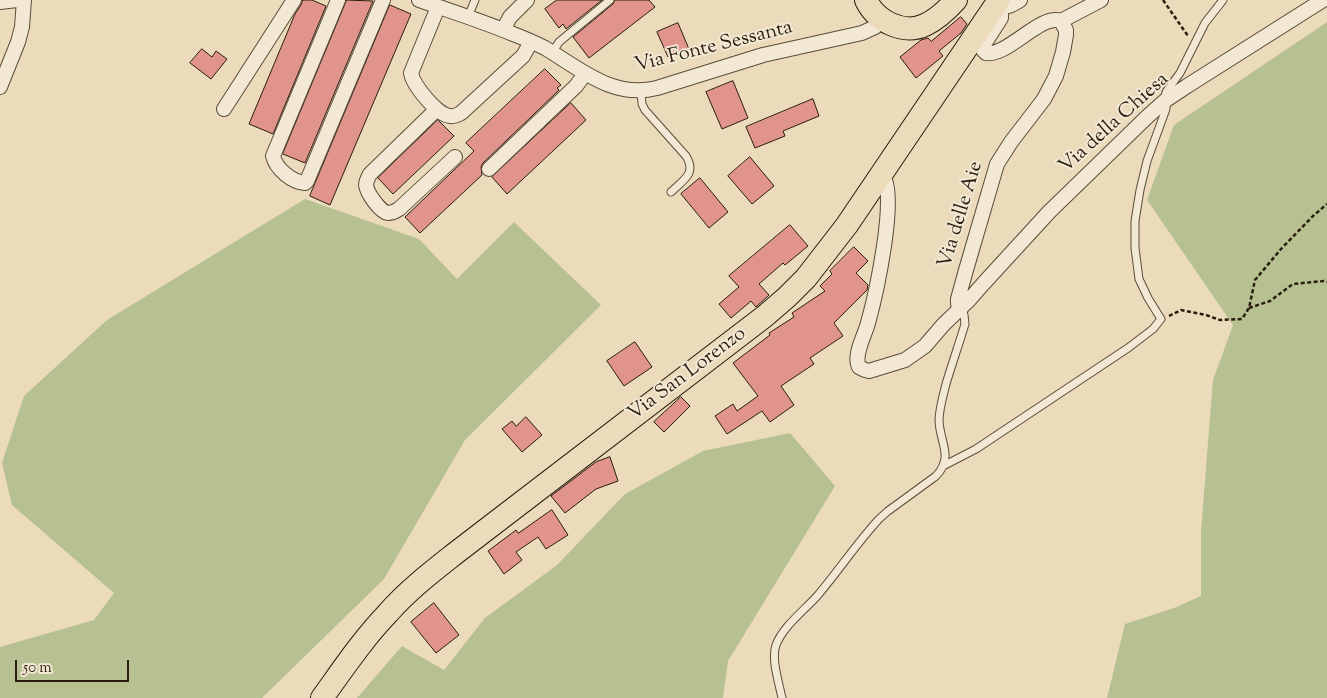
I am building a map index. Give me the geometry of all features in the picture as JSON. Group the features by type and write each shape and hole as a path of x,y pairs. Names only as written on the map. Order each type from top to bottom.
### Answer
{"main road":[{"path":"866,0 871,9 882,19 901,28 924,26 938,18 956,0"},
{"name":"Via San Lorenzo","path":"322,698 363,642 388,612 430,573 787,298 806,278 848,225 998,4"}],"street":[{"path":"0,2 17,0"},
{"path":"0,87 18,42 22,27 24,0"},
{"path":"224,109 294,0"},
{"path":"338,0 273,156 276,163 286,174 301,183 307,181 383,0"},
{"name":"Via Fonte Sessanta","path":"421,0 531,42 585,74 606,84 641,91 657,88 764,55 862,33 875,27 882,19"},
{"path":"503,30 512,14 527,0"},
{"path":"998,4 1007,7 1020,0"},
{"path":"998,4 1002,14 983,46 983,50 987,54 1003,48 1046,22 1056,19 1061,20 1101,0"},
{"name":"Via della Chiesa","path":"882,175 885,178 888,189 886,229 868,323 858,353 857,363 859,367 872,371 905,360 925,346 1049,212 1166,100 1323,0"},
{"path":"438,7 411,73 412,80 436,110 450,117 461,113 523,56 531,42"},
{"name":"Via delle Aie","path":"961,308 958,304 958,299 993,174 1001,156 1051,88 1065,44 1066,30 1061,20"},
{"path":"489,169 576,86 585,74"},
{"path":"436,110 370,174 366,184 369,193 383,211 393,212 399,209 456,157"}],"lane":[{"path":"468,18 476,0"},
{"path":"552,53 560,42 610,0"},
{"path":"945,465 976,449 1128,348 1153,329 1161,319 1148,298 1139,278 1135,248 1135,220 1140,190 1147,161 1164,118 1166,92 1176,81 1205,23 1223,0"},
{"path":"641,91 642,104 645,110 690,162 688,176 671,192"},
{"path":"782,698 774,659 776,644 780,637 820,592 879,519 895,505 936,476 945,465 946,452 940,432 940,413 942,398 965,324 961,308"}],"path":[{"path":"1163,0 1186,34 1196,40"},
{"path":"1161,319 1181,310 1220,320 1242,319 1249,308 1255,280 1312,216 1327,204"},
{"path":"1249,308 1270,301 1293,284 1327,282"}],"green space":[{"path":"1327,22 1327,698 1107,698 1125,624 1174,608 1201,596 1201,531 1213,380 1233,325 1147,200 1174,125"},
{"path":"305,199 419,239 457,279 514,222 601,305 465,440 384,579 262,698 0,698 0,647 94,620 114,593 12,505 2,463 24,396 107,320"},
{"path":"790,433 835,486 728,661 723,698 357,698 402,646 444,670 485,618 557,565 625,494 703,451"}],"building":[{"path":"303,0 312,0 326,6 273,134 249,124 295,14"},
{"path":"347,0 373,1 305,163 283,154"},
{"path":"557,0 602,0 566,29 563,24 559,28 545,9"},
{"path":"615,0 649,0 655,7 589,58 573,37 613,4"},
{"path":"390,5 411,14 330,205 310,196"},
{"path":"961,17 967,24 961,33 939,51 943,56 916,78 900,57 921,40 928,38 931,41"},
{"path":"678,23 689,49 668,57 657,32"},
{"path":"202,49 212,57 216,51 227,59 211,79 190,63"},
{"path":"545,69 561,85 557,88 559,90 483,163 481,167 482,175 420,233 405,217 474,151 466,143"},
{"path":"733,81 748,118 722,129 706,92"},
{"path":"813,99 819,116 783,131 785,136 755,148 746,127"},
{"path":"571,103 586,120 507,194 492,177"},
{"path":"438,120 454,136 393,194 378,178"},
{"path":"750,157 774,186 752,204 728,176"},
{"path":"700,178 728,212 709,228 681,194"},
{"path":"790,225 808,246 785,265 783,263 759,284 769,295 756,307 751,301 731,318 719,304 739,287 729,276"},
{"path":"854,247 868,261 856,273 868,285 867,290 834,323 843,336 810,358 814,364 781,386 794,405 770,422 762,411 727,434 715,416 733,404 737,411 758,396 733,363 770,335 769,333 794,317 792,313 825,291 820,286 832,274 830,271"},
{"path":"635,342 652,367 624,386 607,361"},
{"path":"681,397 690,406 664,432 654,422"},
{"path":"526,417 542,435 522,452 502,429 512,421 516,426"},
{"path":"610,457 618,481 596,489 565,513 551,496 596,462"},
{"path":"552,510 568,535 546,549 538,537 516,552 522,560 504,574 488,551 516,530 518,533"},
{"path":"434,603 459,635 436,653 411,622"}]}
